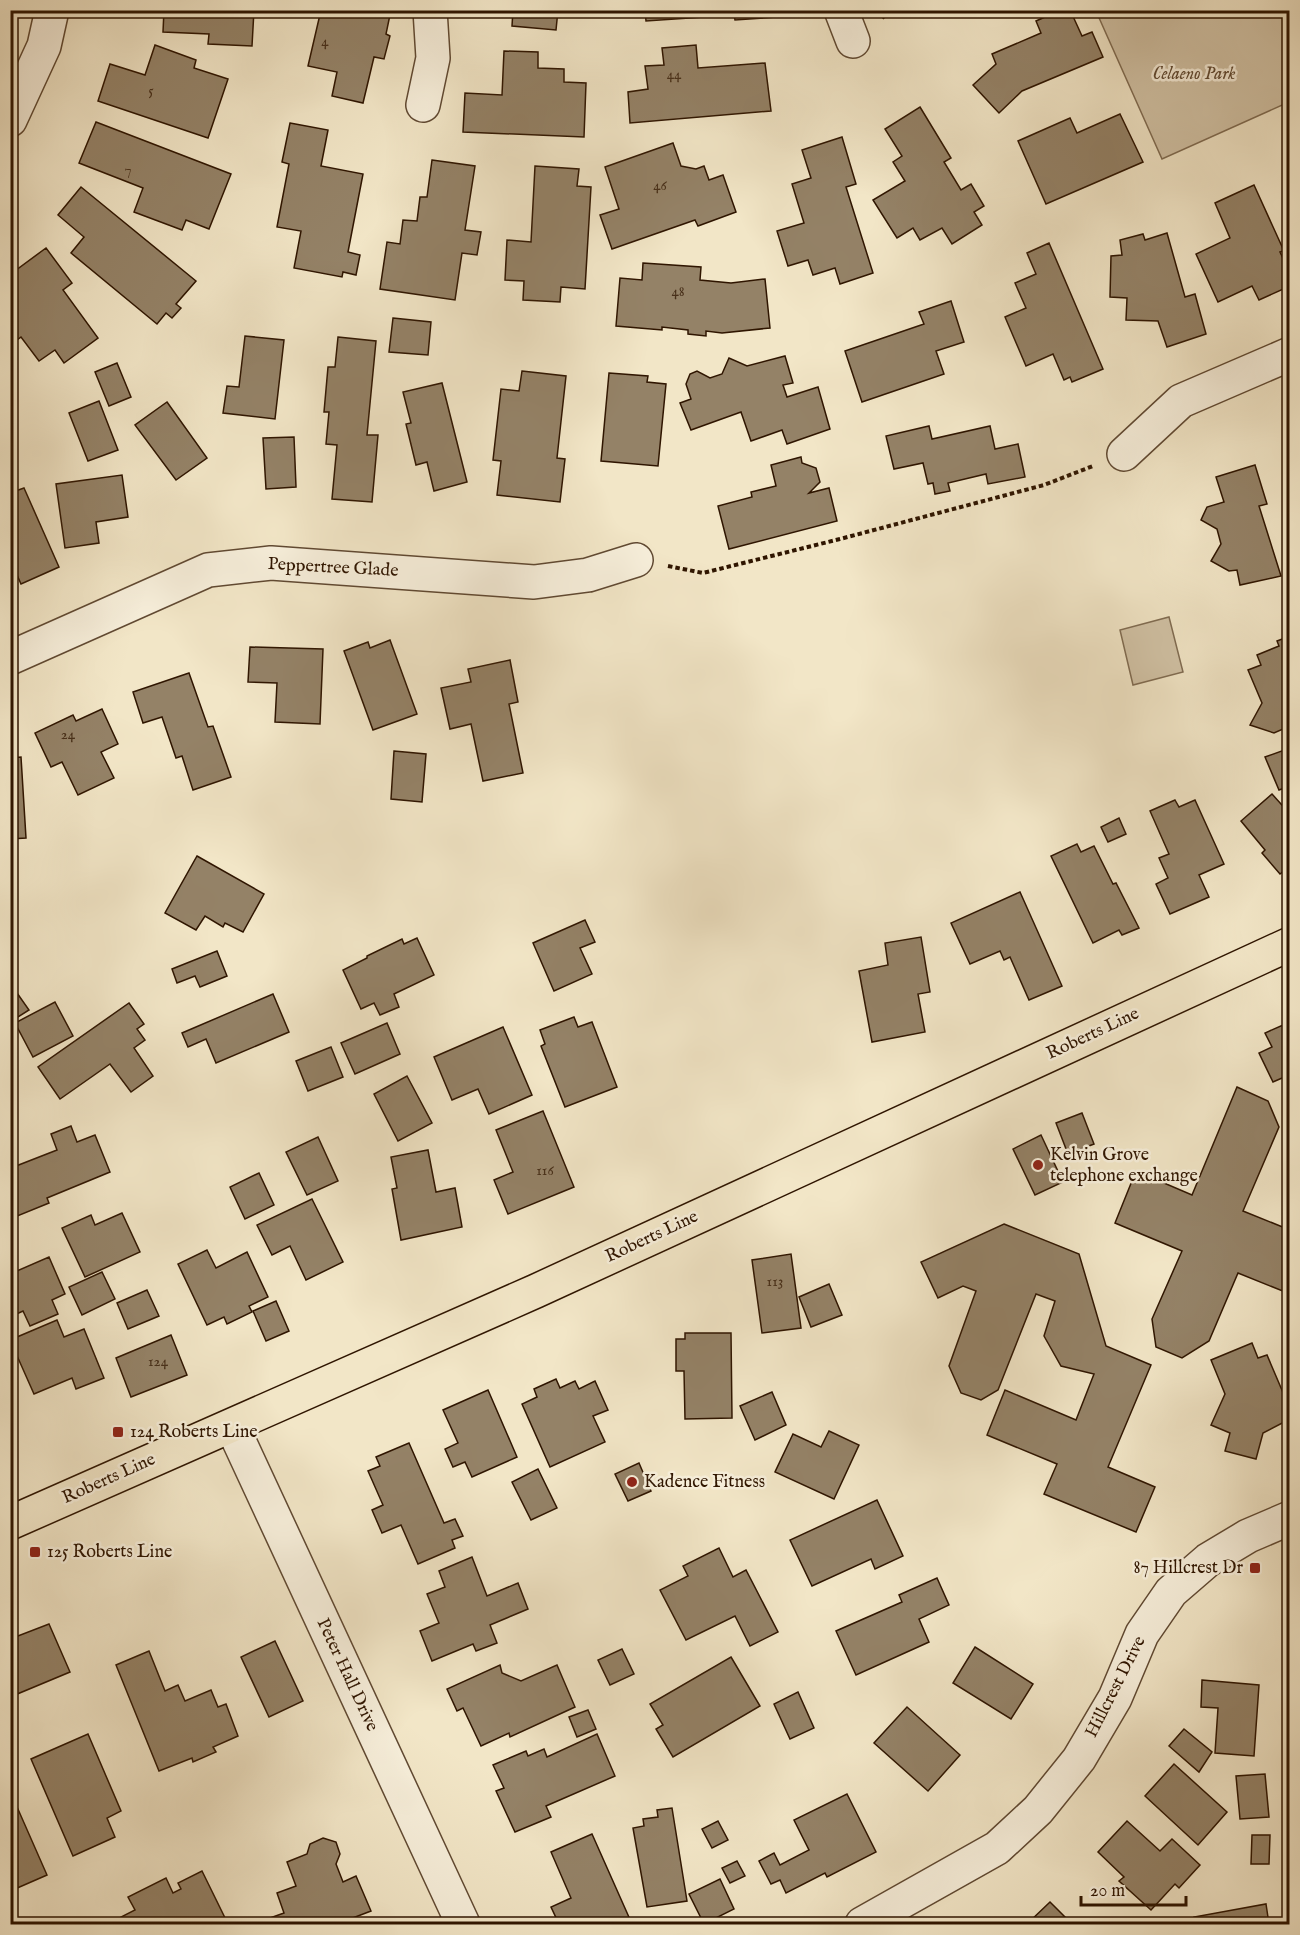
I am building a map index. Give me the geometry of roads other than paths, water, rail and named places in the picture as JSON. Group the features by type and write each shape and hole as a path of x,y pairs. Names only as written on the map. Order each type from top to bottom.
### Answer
{"main road":[{"name":"Roberts Line","path":"10,1523 536,1291 1290,944"}],"street":[{"path":"10,120 44,46 52,10"},
{"path":"423,105 433,58 430,10"},
{"path":"841,10 853,40"},
{"path":"1124,454 1181,401 1290,354"},
{"name":"Peppertree Glade","path":"10,658 208,570 271,562 534,582 588,575 636,560"},
{"name":"Peter Hall Drive","path":"232,1425 463,1924"},
{"name":"Hillcrest Drive","path":"862,1924 997,1848 1038,1810 1079,1759 1115,1698 1142,1634 1171,1592 1208,1560 1248,1536 1290,1518"}],"place":[{"name":"Kelvin Grove telephone exchange","path":"1038,1165"},
{"name":"124 Roberts Line","path":"118,1432"},
{"name":"Kadence Fitness","path":"632,1482"},
{"name":"125 Roberts Line","path":"35,1552"},
{"name":"87 Hillcrest Dr","path":"1255,1568"}],"park label":[{"name":"Celaeno Park","path":"1194,74"}]}
